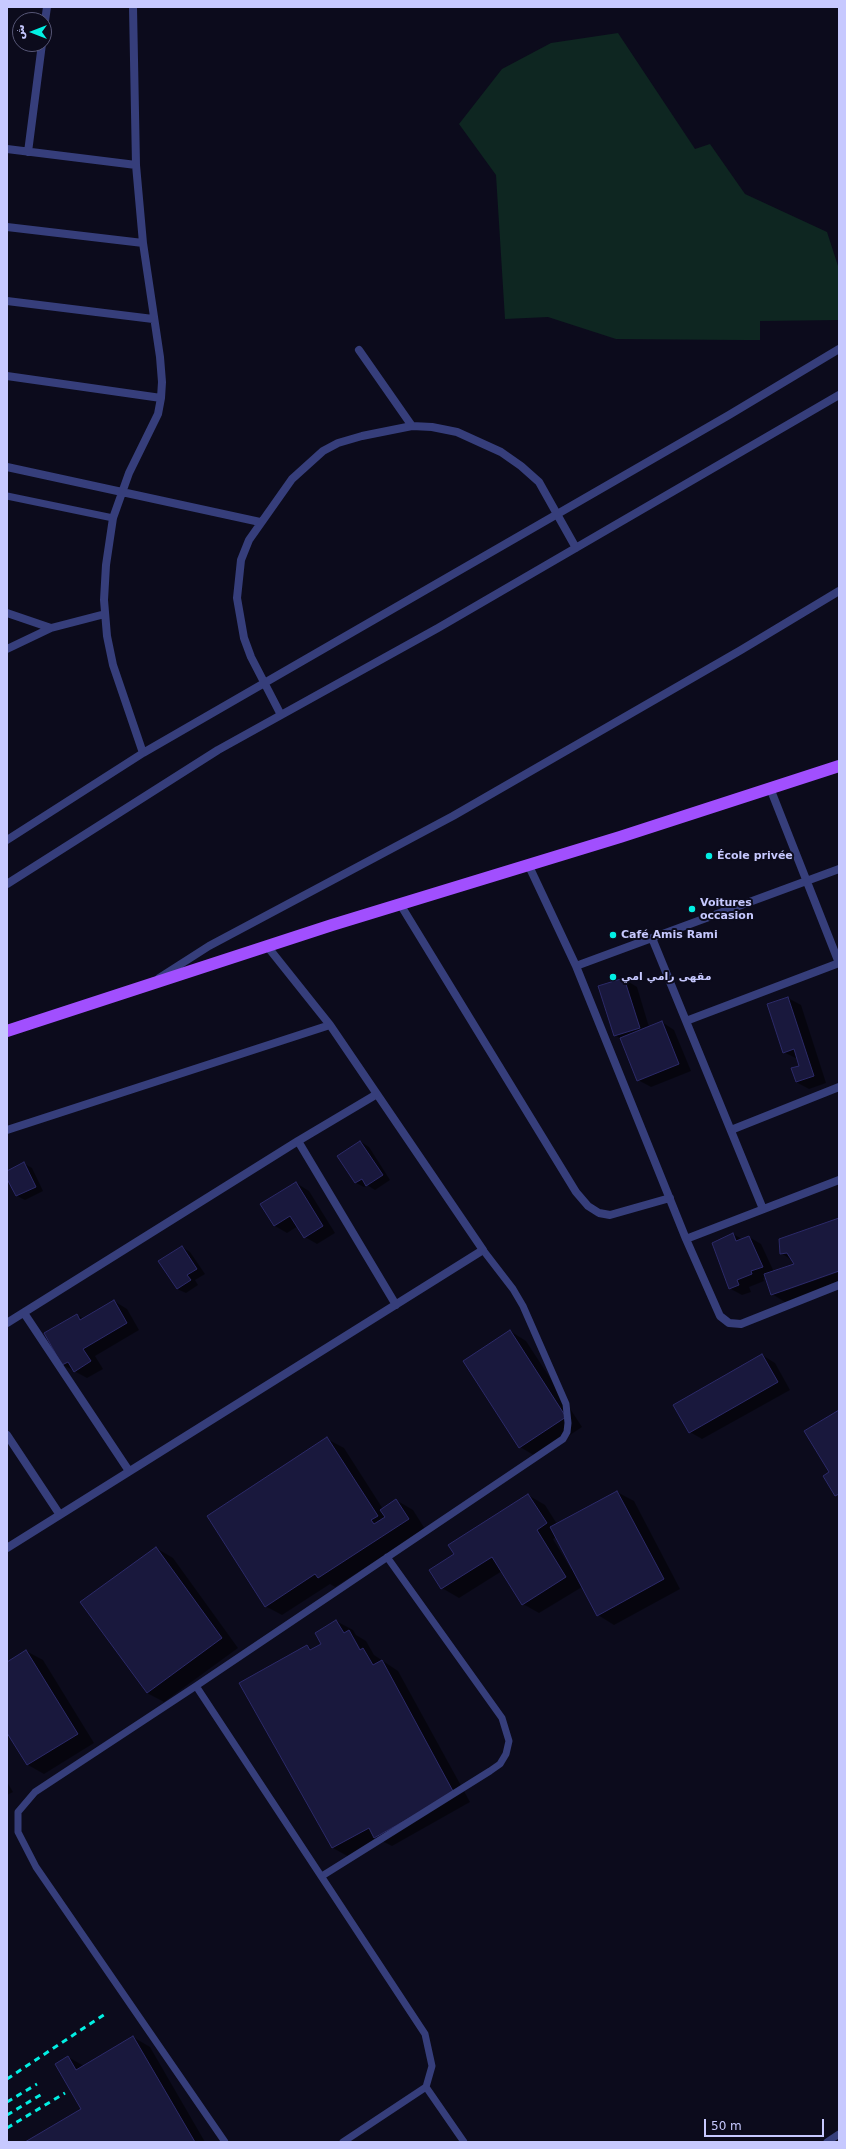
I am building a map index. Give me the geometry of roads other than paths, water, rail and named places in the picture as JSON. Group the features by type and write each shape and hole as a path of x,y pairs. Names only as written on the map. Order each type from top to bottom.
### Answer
{"main road":[{"path":"7,1031 267,946 528,864 620,837 839,766"}],"street":[{"path":"133,7 136,165 143,243 153,319 160,357 162,382 158,414 142,443 121,492 113,518 106,565 104,600 107,636 113,665 143,753"},
{"path":"28,152 41,52"},
{"path":"7,150 136,165"},
{"path":"7,227 143,243"},
{"path":"7,301 153,319"},
{"path":"7,840 143,753 729,415 839,349"},
{"path":"359,350 412,426"},
{"path":"7,376 161,398"},
{"path":"7,884 211,755 438,628 839,395"},
{"path":"281,715 244,638 237,598 241,560 249,540 260,522 292,479 323,451 338,443 362,436 412,426 432,427 456,432 501,452 521,466 539,482 558,513 576,548"},
{"path":"7,467 260,522"},
{"path":"146,986 209,946 452,816 741,650 839,591"},
{"path":"7,613 51,628"},
{"path":"7,649 51,628 105,614"},
{"path":"686,1021 839,963 808,881 770,788"},
{"path":"528,864 576,966 686,1239 720,1316 729,1323 741,1324 839,1284"},
{"path":"576,966 839,869"},
{"path":"400,904 576,1192 588,1206 599,1214 610,1215 670,1198"},
{"path":"652,938 763,1209"},
{"path":"7,1548 484,1250 330,1025 267,946"},
{"path":"7,1130 330,1025"},
{"path":"730,1130 839,1087"},
{"path":"7,1323 298,1141 377,1094"},
{"path":"298,1141 396,1304"},
{"path":"686,1239 839,1180"},
{"path":"24,1312 129,1471"},
{"path":"7,1435 60,1515"}],"lane":[{"path":"7,496 113,518"},
{"path":"225,2142 36,1867 18,1832 16,1821 18,1812 22,1804 35,1792 196,1686 563,1439 567,1432 568,1411 566,1404 523,1306 513,1289 484,1250"},
{"path":"322,1876 490,1771 500,1764 506,1754 508,1736 502,1718 387,1557"},
{"path":"196,1686 322,1876 424,2034 432,2066 426,2087 343,2142"},
{"path":"426,2087 464,2142"},
{"path":"827,2142 839,2134"}],"railway":[{"path":"7,2079 105,2014"},
{"path":"7,2102 37,2084"},
{"path":"7,2128 65,2093"},
{"path":"7,2115 42,2094"}],"place":[{"name":"École privée","path":"709,856"},
{"name":"Voitures occasion","path":"692,909"},
{"name":"Café Amis Rami","path":"613,935"},
{"name":"مقهى رامي امي","path":"613,977"}]}
